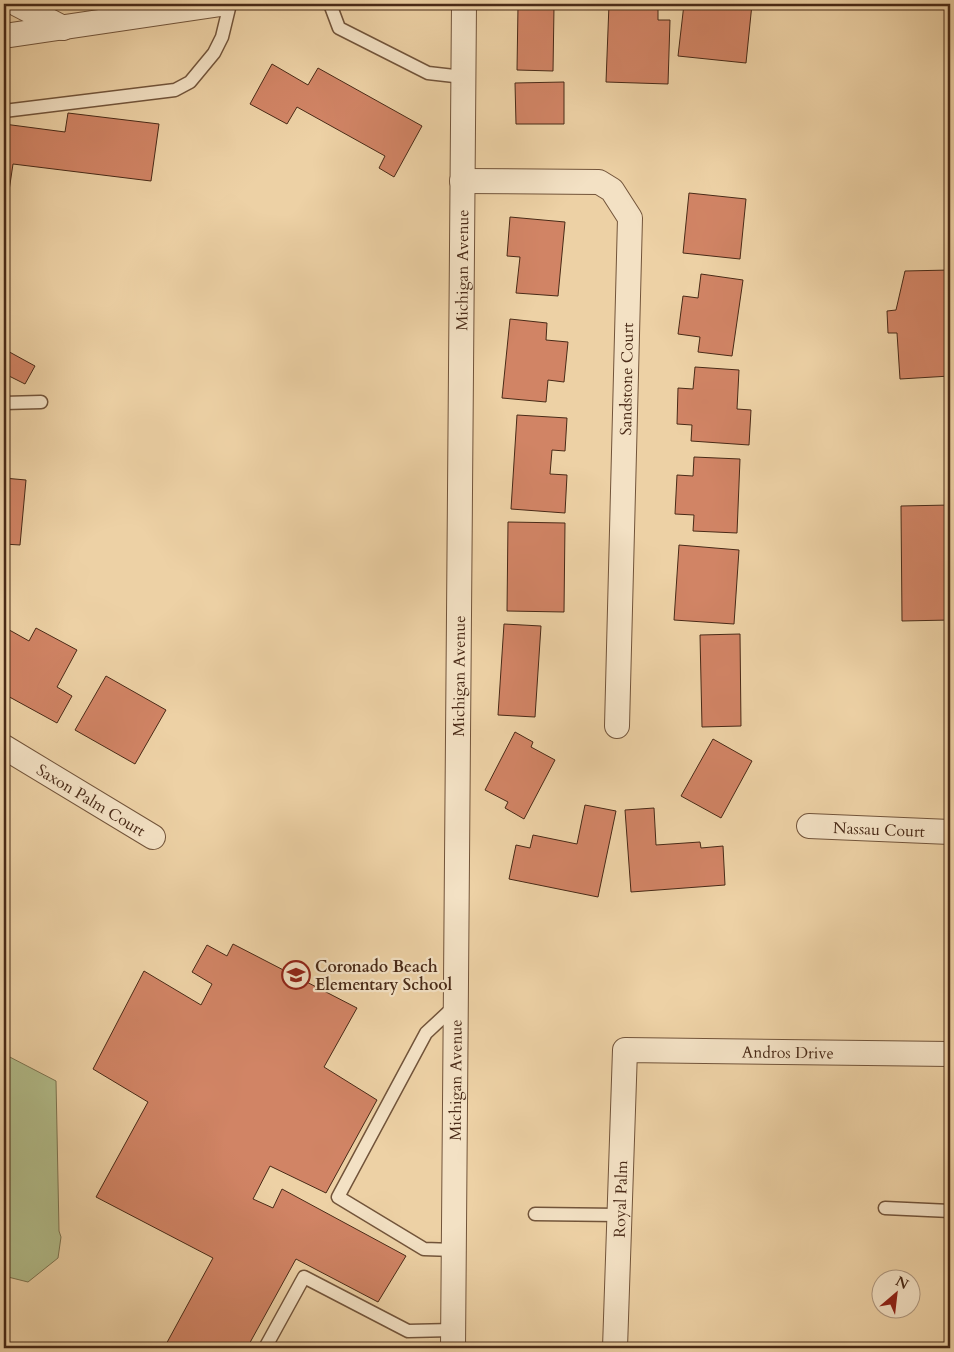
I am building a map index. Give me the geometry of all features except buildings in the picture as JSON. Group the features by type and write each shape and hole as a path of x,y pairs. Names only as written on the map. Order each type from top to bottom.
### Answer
{"street":[{"path":"17,4 63,28"},
{"path":"4,36 221,4"},
{"name":"Michigan Avenue","path":"453,1339 464,4"},
{"name":"Sandstone Court","path":"462,181 599,182 612,190 630,218 618,726"},
{"name":"Saxon Palm Court","path":"4,747 153,837"},
{"name":"Nassau Court","path":"809,826 950,832"},
{"name":"Andros Drive","path":"625,1050 950,1054"},
{"name":"Royal Palm","path":"615,1348 625,1050"}],"lane":[{"path":"4,111 175,90 190,82 214,53 222,37 230,4"},
{"path":"330,4 339,28 428,73 463,77"},
{"path":"4,403 41,402"},
{"path":"454,1250 424,1249 338,1197 426,1033 456,1005"},
{"path":"884,1208 950,1211"},
{"path":"534,1214 619,1215"},
{"path":"265,1348 304,1277 408,1331 453,1339"}],"green space":[{"path":"4,1054 56,1081 59,1231 61,1237 58,1258 28,1282 4,1276"}],"place":[{"name":"Coronado Beach Elementary School","path":"296,975"}]}
